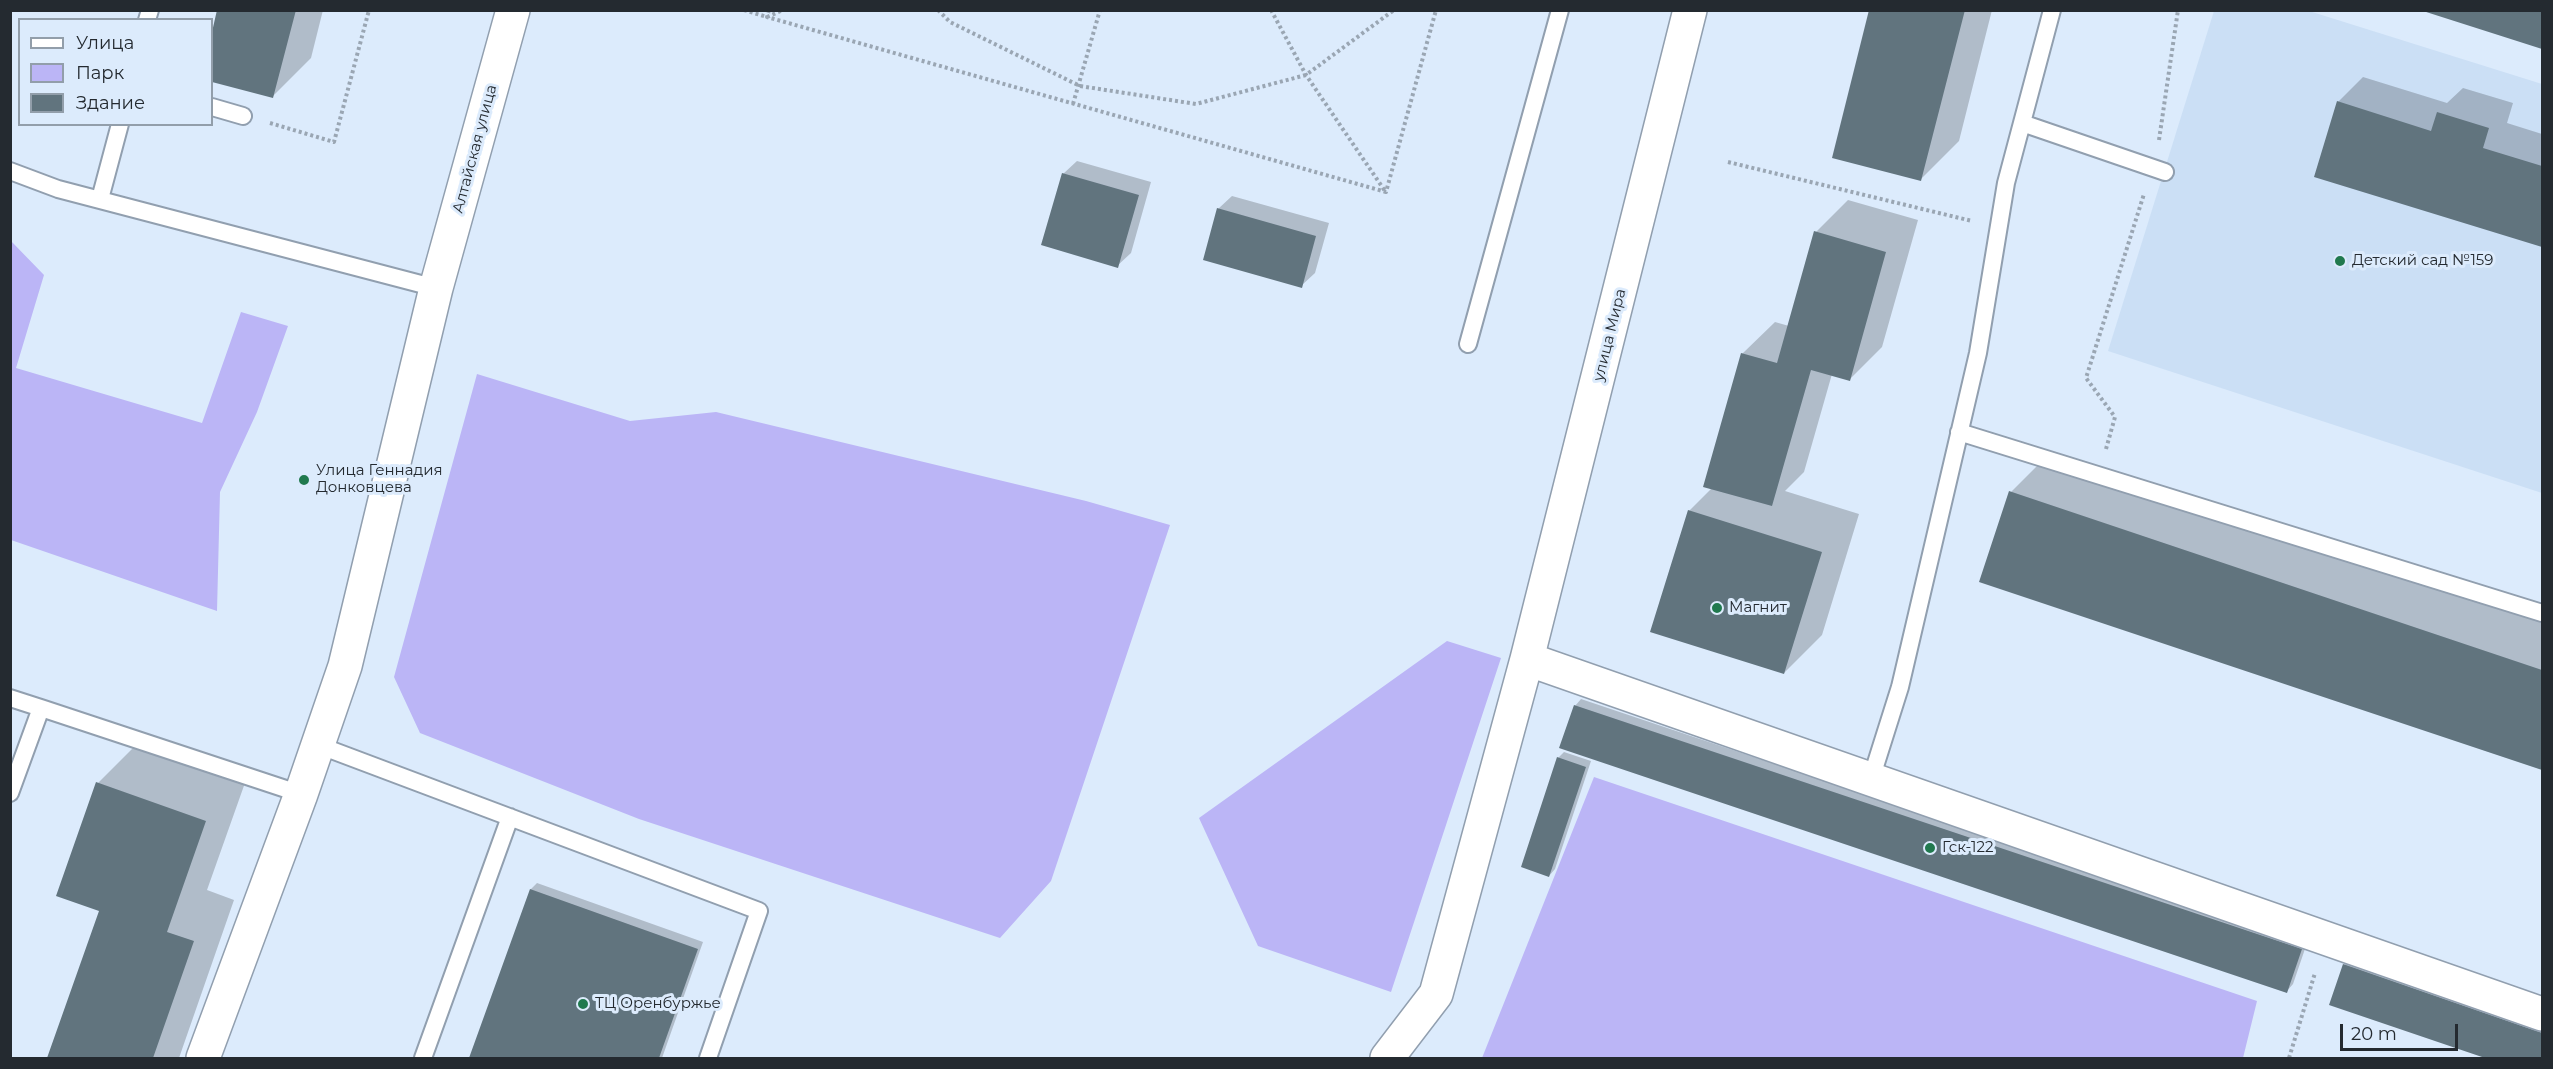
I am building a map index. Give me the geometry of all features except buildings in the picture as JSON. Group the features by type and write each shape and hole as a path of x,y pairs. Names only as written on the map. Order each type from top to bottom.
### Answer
{"street":[{"name":"Алтайская улица","path":"203,1059 301,794 345,666 436,288 513,10"},
{"name":"улица Мира","path":"1387,1059 1436,994 1527,659 1690,10"},
{"path":"1527,659 2542,1014"}],"lane":[{"path":"1468,344 1560,10"},
{"path":"1872,779 1900,687 1978,353 2006,183 2052,10"},
{"path":"213,107 243,116"},
{"path":"2022,123 2158,170"},
{"path":"100,199 119,126"},
{"path":"10,171 58,189 436,288"},
{"path":"1959,432 2542,613"},
{"path":"10,698 301,794"},
{"path":"10,792 41,708"},
{"path":"318,745 759,911 708,1059"},
{"path":"423,1059 510,817"}],"path":[{"path":"243,116 333,142 369,10"},
{"path":"744,10 1386,192"},
{"path":"767,17 769,10"},
{"path":"767,17 783,10"},
{"path":"938,10 950,22 1080,86 1196,104 1306,75 1394,10"},
{"path":"1074,104 1100,10"},
{"path":"1271,10 1306,75 1386,192"},
{"path":"1386,192 1436,10"},
{"path":"2098,475 2115,417 2086,378 2158,170 2158,143 2178,10"},
{"path":"1728,162 1999,228"},
{"path":"2289,1059 2326,938"}],"shaded area":[{"name":"Детский сад №159","path":"2214,11 2309,11 2542,84 2542,493 2108,351"}],"green space":[{"path":"11,241 44,275 16,368 202,423 241,312 288,326 257,412 220,492 217,611 11,540"},
{"path":"477,374 630,421 716,412 1086,501 1170,525 1051,881 1000,938 639,819 420,733 394,677"},
{"path":"1447,641 1501,658 1391,992 1258,946 1199,818"},
{"path":"1594,777 2257,1001 2243,1058 1482,1058"}],"place":[{"name":"Детский сад №159","path":"2340,261"},
{"name":"Улица Геннадия Донковцева","path":"304,480"},
{"name":"Магнит","path":"1717,608"},
{"name":"Гск-122","path":"1930,848"},
{"name":"ТЦ Оренбуржье","path":"583,1004"}]}
